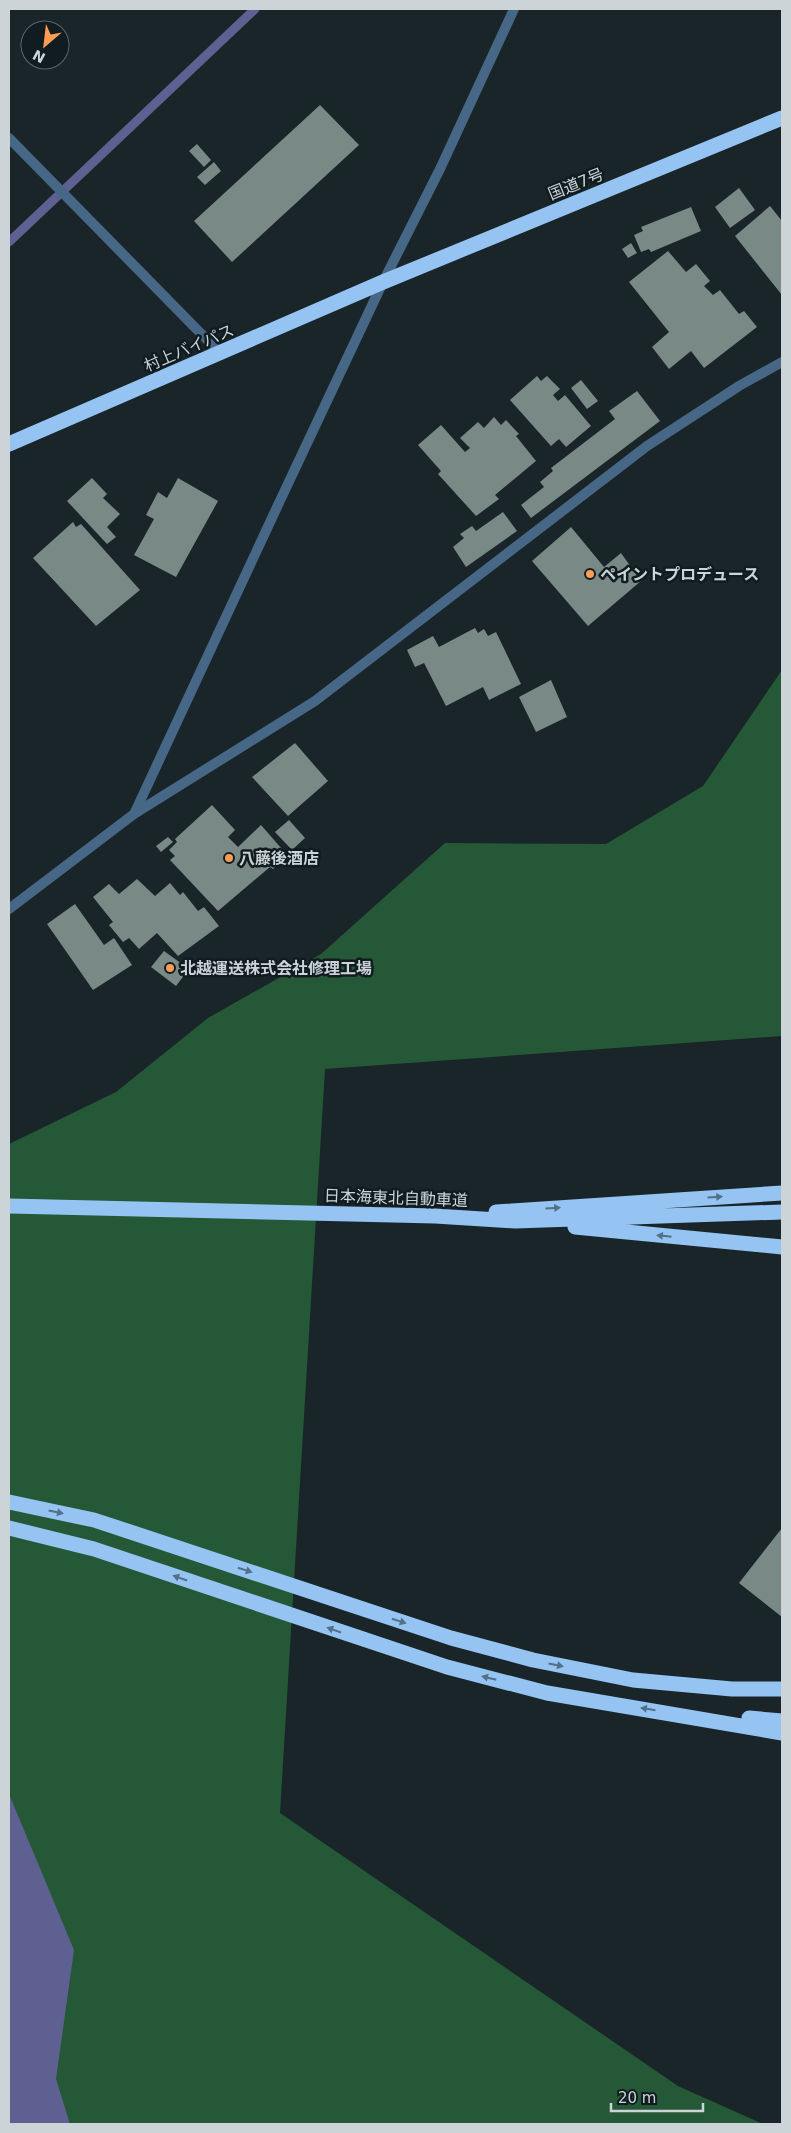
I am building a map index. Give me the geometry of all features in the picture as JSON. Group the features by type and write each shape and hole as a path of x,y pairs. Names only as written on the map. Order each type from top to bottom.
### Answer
{"highway":[{"name":"国道7号","path":"383,282 782,118"},
{"name":"村上バイパス","path":"9,444 221,354 383,282"},
{"path":"435,1216 782,1193"},
{"name":"日本海東北自動車道","path":"9,1206 435,1216 515,1221 782,1212"},
{"path":"515,1221 782,1247"},
{"path":"9,1502 94,1520 442,1635 533,1660 633,1680 732,1689 782,1689"},
{"path":"9,1528 94,1549 447,1668 547,1693 782,1733"},
{"path":"670,1713 782,1721"}],"street":[{"path":"134,814 383,282 440,169 514,9"},
{"path":"9,138 221,354"},
{"path":"9,909 134,814 315,701 648,446 739,386 782,362"}],"green space":[{"path":"782,670 782,1036 325,1069 280,1813 678,2086 763,2124 9,2124 9,1144 116,1092 208,1018 321,954 445,843 606,844 703,786"}],"water":[{"path":"9,1794 74,1950 56,2079 70,2124 9,2124"}],"building":[{"path":"320,105 359,145 232,262 194,221"},
{"path":"197,144 211,160 204,167 189,151"},
{"path":"214,162 221,171 205,185 197,177"},
{"path":"739,188 755,210 730,228 715,207"},
{"path":"770,206 782,221 782,295 735,236"},
{"path":"691,207 701,231 651,252 649,249 641,252 634,235 643,231 641,227"},
{"path":"631,243 637,253 628,258 622,249"},
{"path":"668,251 686,272 696,264 710,281 704,286 713,295 720,290 739,314 744,311 757,327 704,368 691,351 669,369 652,347 669,332 629,282"},
{"path":"537,376 541,381 547,376 560,389 553,395 558,401 565,395 591,426 566,447 559,439 551,446 510,400"},
{"path":"581,380 598,401 587,409 571,388"},
{"path":"637,391 660,421 531,518 521,505 544,487 540,482 553,471 551,468 615,419 609,411"},
{"path":"494,417 501,425 506,420 519,434 516,436 536,461 495,495 499,499 476,516 438,474 441,471 418,445 441,425 465,452 470,448 460,438 478,422 484,428"},
{"path":"92,478 107,494 103,498 120,514 107,527 116,537 107,544 67,501"},
{"path":"178,478 218,501 176,577 134,555 154,519 146,515 158,492 167,498"},
{"path":"503,512 517,531 466,567 453,547 464,538 460,534 472,526 476,531"},
{"path":"73,522 76,527 81,524 140,590 96,626 33,558"},
{"name":"ペイントプロデュース","path":"571,527 604,567 621,553 641,581 588,626 532,561"},
{"path":"475,628 478,633 484,629 488,636 496,632 521,684 489,700 483,687 446,706 424,663 415,667 407,650 433,636 439,647"},
{"path":"551,680 567,717 536,732 519,697"},
{"path":"295,743 328,781 288,816 252,777"},
{"name":"八藤後酒店","path":"212,805 235,830 228,837 238,847 261,825 288,856 273,869 270,867 218,911 170,860 175,856 169,850 177,842 175,839"},
{"path":"289,820 305,838 292,850 275,832"},
{"path":"168,837 173,842 161,852 156,846"},
{"path":"137,879 155,896 170,883 180,895 183,892 198,911 204,907 219,926 178,956 157,933 139,949 129,938 123,942 109,925 113,922 93,897 109,884 119,894"},
{"path":"75,904 104,945 114,938 132,965 93,990 47,924"},
{"name":"北越運送株式会社修理工場","path":"164,951 189,969 176,986 151,967"},
{"path":"782,1528 782,1617 739,1583"}],"waterway":[{"path":"9,242 255,9"}],"place":[{"name":"ペイントプロデュース","path":"590,574"},
{"name":"八藤後酒店","path":"229,858"},
{"name":"北越運送株式会社修理工場","path":"170,968"}]}
